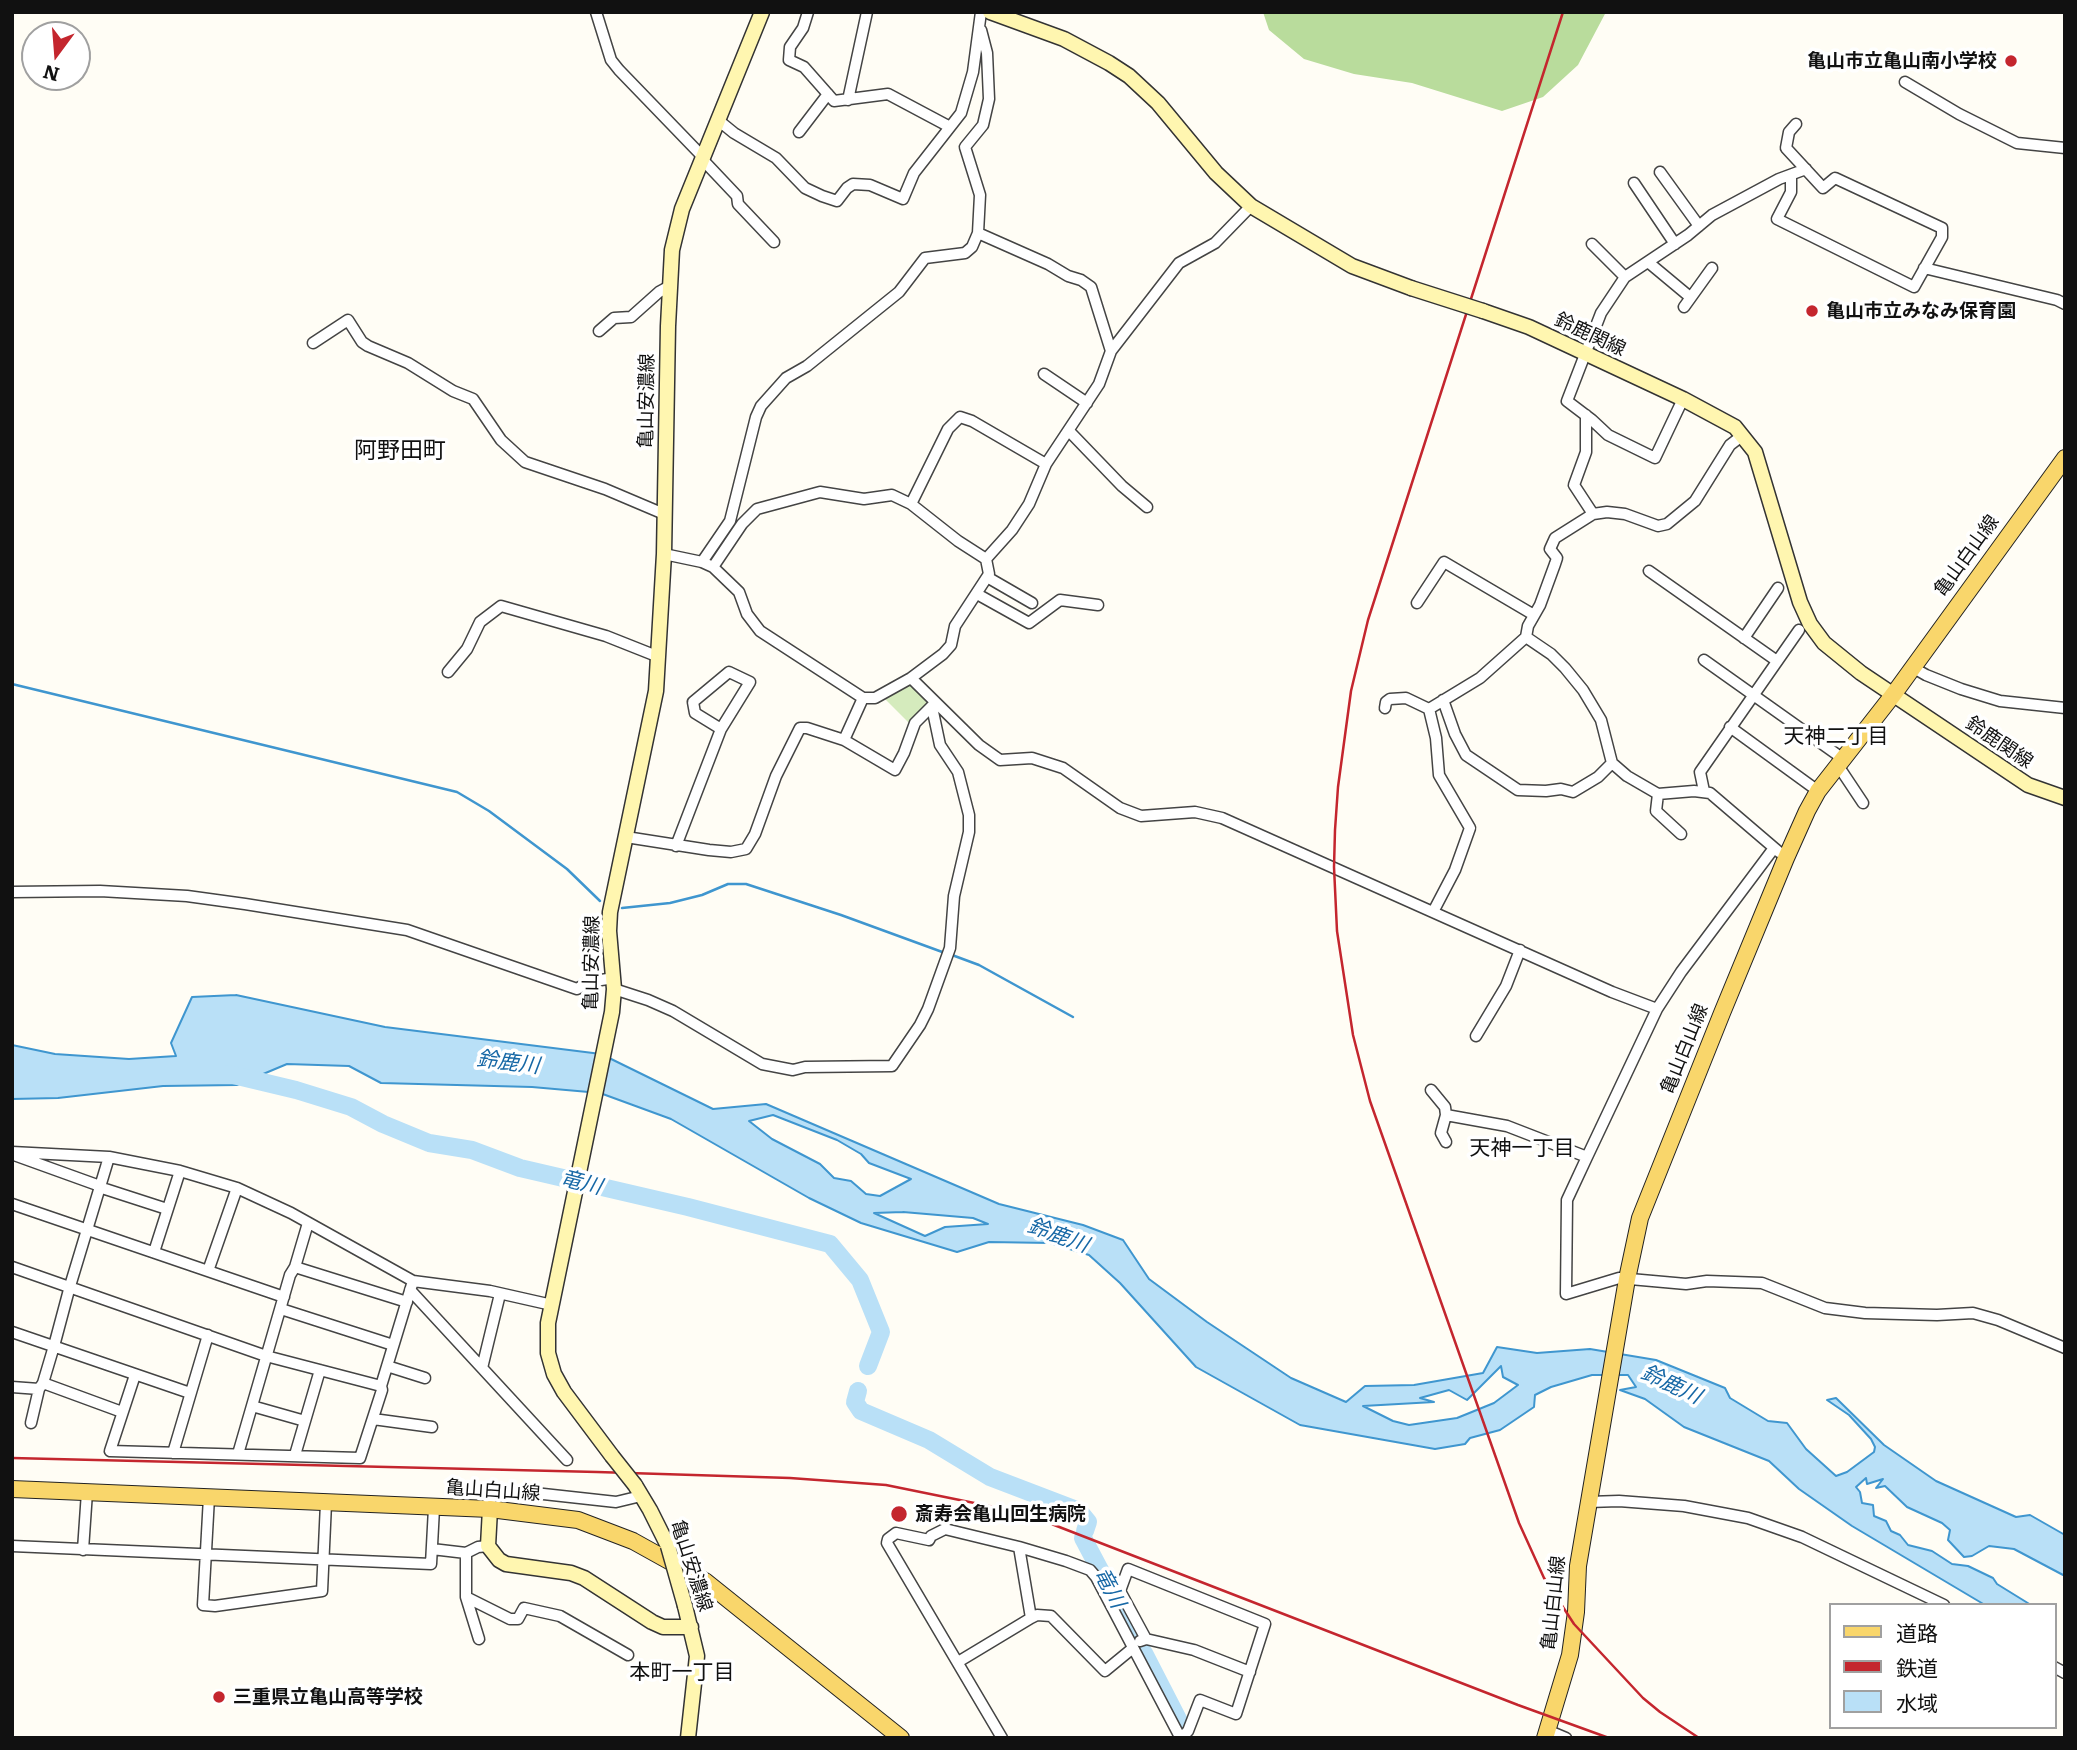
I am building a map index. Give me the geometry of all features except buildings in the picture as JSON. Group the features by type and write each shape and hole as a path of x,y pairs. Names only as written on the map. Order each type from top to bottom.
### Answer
{"main road":[{"name":"亀山安濃線","path":"488,1546 495,1556 506,1564 552,1570 584,1578 663,1627 691,1627 668,1546 638,1491 564,1392 554,1374 547,1343 552,1302 612,1012 614,984 610,912 650,723 659,657 672,250 677,224 762,12"},
{"name":"鈴鹿関線","path":"990,12 1064,39 1129,76 1158,103 1216,173 1251,206 1352,266 1529,327 1735,427 1755,452 1801,602 1810,624 1824,643 1893,695 2028,785 2065,798"},
{"name":"亀山白山線","path":"1546,1734 1570,1655 1576,1612 1578,1566 1640,1218 1780,853 1818,790 1893,695 2065,458"},
{"name":"亀山白山線","path":"12,1489 490,1509 578,1520 632,1541 683,1567 731,1600 901,1738"},
{"path":"488,1546 490,1509"},
{"path":"688,1738 698,1657 691,1627"}],"street":[{"path":"596,12 611,60 703,158 737,196 738,204 774,242"},
{"path":"808,12 803,28 790,47 789,60 804,67 834,101 888,94 950,127"},
{"path":"848,100 867,12"},
{"path":"718,120 734,134 776,158 805,188 837,201 853,184 870,185 903,199 914,173 961,113 967,98 981,12"},
{"path":"707,565 730,520 756,417 761,406 778,385 807,366 898,292 925,258 965,253 972,247 978,233 980,195 965,147 983,125 989,99 987,53 979,26"},
{"path":"1905,82 1959,114 2017,143 2065,148"},
{"path":"799,132 828,94"},
{"path":"1791,175 1791,192 1777,219 1914,288 1942,237 1942,228 1835,178 1823,188 1786,148 1789,132 1796,124"},
{"path":"1684,400 1656,458 1608,435 1567,401 1601,313 1625,276 1675,244 1712,215 1806,169"},
{"path":"1660,172 1699,226"},
{"path":"1633,183 1675,244"},
{"path":"664,554 707,565 739,593 747,614 760,631 863,698 875,698 911,678 947,650 955,626 987,577 986,559 1012,530 1030,504 1046,464 1102,378 1111,351 1179,263 1215,243 1251,206"},
{"path":"978,233 1048,264 1091,287 1111,351"},
{"path":"1592,244 1625,276"},
{"path":"1648,262 1690,297"},
{"path":"1684,307 1712,268"},
{"path":"1924,268 2065,304"},
{"path":"599,331 614,318 631,317 659,292 670,286"},
{"path":"313,344 348,320 362,342 368,346 408,363 453,391 472,399 501,440 525,462 605,489 664,514"},
{"path":"1044,374 1087,403"},
{"path":"1586,415 1586,452 1574,485 1593,514"},
{"path":"911,505 948,429 960,417 972,421 1046,464"},
{"path":"1069,431 1122,486 1147,507"},
{"path":"1429,709 1480,678 1526,637 1557,558 1550,549 1552,542 1575,523 1593,514 1617,512 1658,526 1667,524 1695,501 1730,445 1743,435"},
{"path":"707,565 749,516 766,505 820,492 864,499 892,495 911,505 986,559"},
{"path":"1417,603 1444,562 1534,615"},
{"path":"1649,571 1777,661"},
{"path":"987,577 1032,603"},
{"path":"1744,638 1778,588"},
{"path":"977,594 1029,623 1060,600 1098,605"},
{"path":"448,672 467,649 480,622 501,606 606,636 659,657"},
{"path":"1703,792 1700,772 1798,630"},
{"path":"1526,637 1551,654 1583,690 1601,720 1612,763 1638,785 1658,794 1703,792 1716,796 1780,853 1681,972 1657,1009 1567,1200 1566,1293 1619,1278 1627,1283 1686,1284 1707,1280 1762,1283 1825,1308 1937,1315 1973,1313 1998,1320 2065,1348"},
{"path":"1704,660 1840,761 1863,803"},
{"path":"1912,667 1926,675 1989,698 2065,708"},
{"path":"677,846 721,730 750,682 729,672 693,702 695,713 721,730"},
{"path":"911,678 934,705 991,756 1000,760 1032,758 1063,768 1119,808 1141,816 1195,811 1222,818 1612,992 1657,1009"},
{"path":"844,740 863,698"},
{"path":"1385,708 1390,699 1405,698 1429,709"},
{"path":"1443,700 1466,755 1518,790 1561,789 1573,792 1598,777 1612,763"},
{"path":"626,837 731,852 746,849 755,834 776,775 800,729 807,728 844,740 895,770 915,723 934,705"},
{"path":"12,892 100,891 187,896 407,930 577,989 582,984 614,984 679,1015 762,1064 793,1070 805,1067 892,1066 928,1009 948,952 954,896 970,832 969,815 958,772 940,745 934,705"},
{"path":"1429,709 1436,737 1439,775 1470,828 1455,870 1433,912"},
{"path":"1730,727 1818,790"},
{"path":"1658,794 1656,811 1681,834"},
{"path":"1476,1036 1506,986 1520,950"},
{"path":"1431,1090 1445,1107 1446,1115 1441,1133 1446,1142"},
{"path":"1446,1115 1507,1126 1587,1157"},
{"path":"12,1153 109,1157 180,1171 237,1188 308,1223 412,1285 482,1368 567,1460"},
{"path":"12,1153 167,1209"},
{"path":"31,1423 109,1157"},
{"path":"154,1252 180,1171"},
{"path":"208,1271 237,1188"},
{"path":"12,1204 284,1297"},
{"path":"238,1454 308,1223"},
{"path":"12,1267 266,1356 382,1386"},
{"path":"295,1267 407,1302"},
{"path":"412,1285 552,1302"},
{"path":"135,1375 110,1451 360,1458 412,1285"},
{"path":"482,1368 500,1294"},
{"path":"281,1309 393,1345"},
{"path":"12,1332 190,1393"},
{"path":"173,1453 208,1335"},
{"path":"387,1366 425,1378"},
{"path":"295,1455 320,1370"},
{"path":"12,1387 41,1386 122,1412"},
{"path":"252,1406 305,1421"},
{"path":"373,1419 432,1427"},
{"path":"490,1509 491,1493 498,1489 616,1502 638,1491"},
{"path":"83,1550 87,1492"},
{"path":"209,1497 203,1605 322,1591 326,1503"},
{"path":"1589,1499 1684,1506 1731,1513 1802,1537 1940,1603"},
{"path":"12,1546 431,1564 434,1508"},
{"path":"1002,1738 887,1543 896,1533 929,1540 931,1535 945,1529 1019,1547 1090,1570 1180,1737 1188,1731 1200,1700 1236,1714 1265,1624 1128,1569 1120,1591 1146,1639"},
{"path":"432,1549 466,1553 488,1546"},
{"path":"1019,1547 1031,1618"},
{"path":"466,1553 466,1597 479,1639"},
{"path":"466,1597 510,1619 518,1619 524,1608 560,1616 628,1655"},
{"path":"958,1662 1031,1618 1051,1615 1105,1671 1146,1639 1194,1650 1250,1672"},
{"path":"1546,1734 1566,1738"}],"green space":[{"path":"1263,12 1606,12 1578,65 1543,97 1502,111 1412,83 1354,74 1304,59 1269,30"},
{"path":"911,684 928,706 909,723 883,697"}],"water":[{"name":"鈴鹿川","path":"236,995 385,1027 601,1054 713,1109 766,1104 999,1204 1083,1225 1123,1240 1149,1279 1207,1322 1291,1378 1346,1402 1365,1386 1414,1385 1483,1373 1497,1347 1537,1353 1590,1349 1656,1360 1725,1388 1730,1398 1768,1421 1787,1423 1806,1449 1836,1476 1847,1472 1874,1452 1875,1447 1849,1415 1827,1400 1836,1398 1884,1445 1936,1481 2016,1517 2030,1515 2065,1535 2065,1576 2014,1549 1989,1546 1972,1556 1964,1557 1948,1540 1950,1530 1942,1523 1907,1507 1885,1486 1876,1488 1883,1479 1867,1484 1866,1478 1856,1487 1862,1503 1873,1505 1874,1516 1886,1521 1891,1531 1900,1535 1908,1545 1932,1551 1952,1564 1968,1566 1993,1578 1997,1584 2028,1603 1982,1603 1852,1526 1799,1489 1769,1461 1684,1427 1645,1399 1620,1390 1636,1387 1628,1375 1592,1375 1551,1387 1535,1395 1534,1407 1500,1430 1470,1438 1465,1444 1435,1449 1300,1425 1196,1367 1120,1283 1089,1255 1050,1243 989,1242 957,1252 861,1223 809,1198 671,1119 600,1093 532,1087 381,1083 349,1066 287,1064 237,1085 163,1086 58,1098 12,1099 12,1045 55,1054 129,1059 176,1056 171,1043 192,997","holes":["773,1115 837,1140 861,1154 869,1163 911,1179 880,1196 866,1194 851,1181 834,1178 820,1164 772,1139 749,1121","903,1212 973,1218 988,1224 945,1227 925,1236 874,1213","1501,1366 1503,1377 1518,1385 1494,1403 1457,1418 1409,1425 1393,1421 1363,1406 1434,1402 1420,1398 1449,1390 1467,1400"]}],"waterway":[{"path":"12,684 457,792 489,811 567,869 600,901"},
{"path":"622,908 670,903 702,895 728,884 746,884 945,953"},
{"path":"952,955 979,965 1073,1017"},
{"name":"竜川","path":"229,1074 351,1107 429,1143 472,1150 520,1168 688,1207 830,1244 860,1280 881,1332 868,1366"},
{"name":"竜川","path":"858,1391 855,1402 861,1411 929,1440 990,1477 1079,1511 1088,1522 1085,1531"},
{"name":"竜川","path":"1083,1538 1136,1638"},
{"name":"竜川","path":"1144,1653 1180,1723"}],"railway":[{"path":"1563,12 1368,620 1351,691 1338,787 1334,867 1337,931 1353,1035 1370,1101 1519,1523 1544,1578 1574,1624 1643,1698 1699,1738"},
{"path":"12,1458 597,1472 790,1478 886,1485 994,1507 1049,1523 1609,1738"}],"place":[{"name":"亀山市立亀山南小学校","path":"2011,61"},
{"name":"亀山市立みなみ保育園","path":"1812,311"},
{"name":"斎寿会亀山回生病院","path":"899,1514"},
{"name":"三重県立亀山高等学校","path":"219,1697"}],"district":[{"name":"阿野田町","path":"400,451"},
{"name":"天神二丁目","path":"1836,737"},
{"name":"天神一丁目","path":"1522,1149"},
{"name":"本町一丁目","path":"682,1673"}]}
